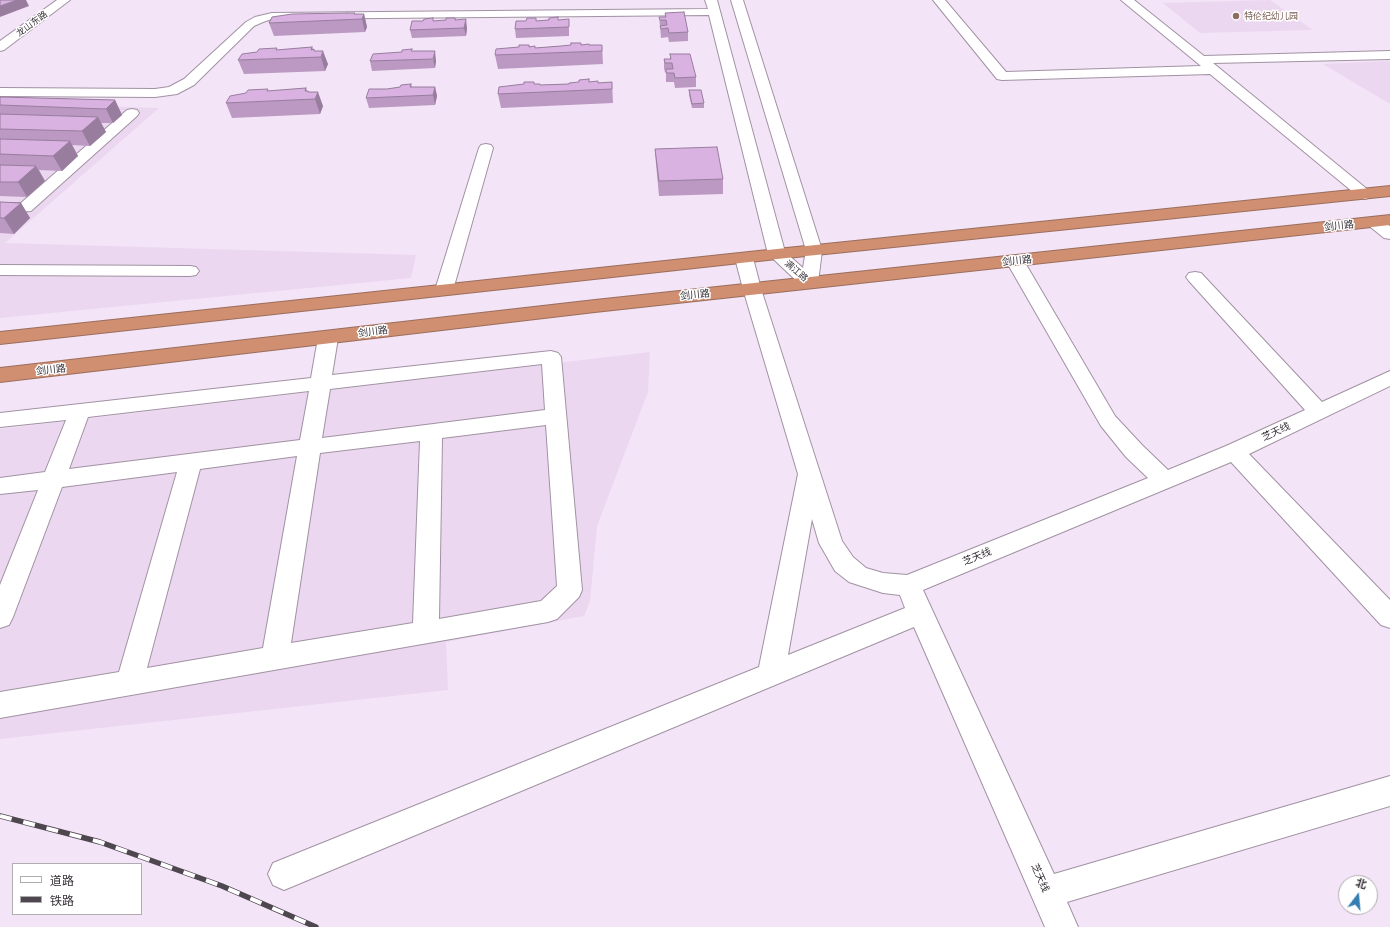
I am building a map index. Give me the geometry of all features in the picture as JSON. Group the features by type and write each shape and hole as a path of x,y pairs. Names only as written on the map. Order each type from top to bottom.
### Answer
{"highway":[{"path":"0,338 814,250 1390,191"},
{"name":"剑川路","path":"0,375 328,338 580,307 1382,221"}],"street":[{"name":"龙山东路","path":"20,19 46,0"},
{"name":"龙山东路","path":"0,47 64,0"},
{"name":"满江路","path":"737,0 814,250 809,283"},
{"path":"939,0 1002,76 1212,70"},
{"path":"1127,0 1365,194"},
{"name":"满江路","path":"712,6 777,254 809,283"},
{"path":"0,92 155,93 172,91 189,82 250,24 261,19 276,16 712,6"},
{"path":"1201,60 1390,55"},
{"path":"0,208 24,208 132,113 116,113"},
{"path":"92,128 115,128"},
{"path":"444,290 486,148"},
{"path":"67,150 89,151"},
{"path":"37,176 60,177"},
{"path":"1382,221 1390,234"},
{"path":"744,258 752,289 809,474 832,543 844,564 864,577 883,583 908,585"},
{"path":"1015,261 1108,421 1134,451 1165,480"},
{"path":"0,270 190,271"},
{"path":"1195,277 1319,412"},
{"path":"275,658 328,338"},
{"path":"0,420 551,357 570,590 548,612 0,705"},
{"name":"芝天线","path":"1062,927 908,585 1234,452 1390,378"},
{"path":"0,617 80,411"},
{"path":"0,486 556,416"},
{"path":"426,632 431,432"},
{"path":"1234,452 1390,617"},
{"path":"129,683 191,462"},
{"path":"771,674 809,474"},
{"path":"284,874 920,613"},
{"path":"1046,892 1390,791"}],"shaded area":[{"name":"特伦纪幼儿园","path":"1270,0 1313,30 1200,33 1163,3"},
{"path":"1390,61 1390,104 1323,64"},
{"path":"0,103 159,108 5,243 416,255 411,278 0,318"},
{"path":"650,352 648,392 597,526 590,601 584,616 446,642 448,690 0,739 0,429"}],"building":[{"path":"0,0 17,0 0,6"},
{"path":"684,12 688,32 669,33 668,28 661,29 660,26 667,25 666,20 660,20 659,17 666,17 665,13"},
{"path":"355,13 354,14 364,14 362,19 269,23 272,17 292,14"},
{"path":"558,17 558,20 569,19 569,27 515,29 516,21 526,21 527,18 536,18 536,21 549,20 549,18"},
{"path":"433,18 433,21 446,20 446,18 455,18 455,20 466,19 464,28 410,30 412,21 423,21 424,19"},
{"path":"571,43 581,43 581,45 602,45 602,51 495,55 496,49 519,47 519,45 529,45 529,47 535,46 535,48 571,45"},
{"path":"312,47 311,50 314,49 314,51 323,51 321,57 238,60 242,54 257,52 259,49 277,48 276,50"},
{"path":"412,49 411,51 435,51 433,59 370,61 373,54 402,52 402,50"},
{"path":"670,54 690,54 696,77 675,78 674,73 666,73 666,69 673,69 672,63 665,63 664,59 671,59"},
{"path":"589,79 589,82 612,82 612,89 498,94 499,87 524,84 524,82 534,82 534,84 540,85 569,84 579,82 579,80"},
{"path":"411,84 410,87 435,87 433,95 366,98 369,89 387,89"},
{"path":"306,88 305,91 308,92 318,92 315,99 226,103 230,96 246,93 248,90 268,89 267,91"},
{"path":"689,90 701,90 704,103 692,104"},
{"path":"0,97 115,100 106,109 0,105"},
{"path":"0,114 98,117 82,131 0,129"},
{"path":"0,139 70,141 53,156 0,154"},
{"path":"717,147 723,179 659,181 655,149"},
{"path":"0,165 36,166 18,182 0,182"},
{"path":"0,202 21,203 4,218 0,218"}],"railway":[{"path":"0,816 100,842 222,886 316,927"}],"place":[{"name":"特伦纪幼儿园","path":"1236,16"}]}
